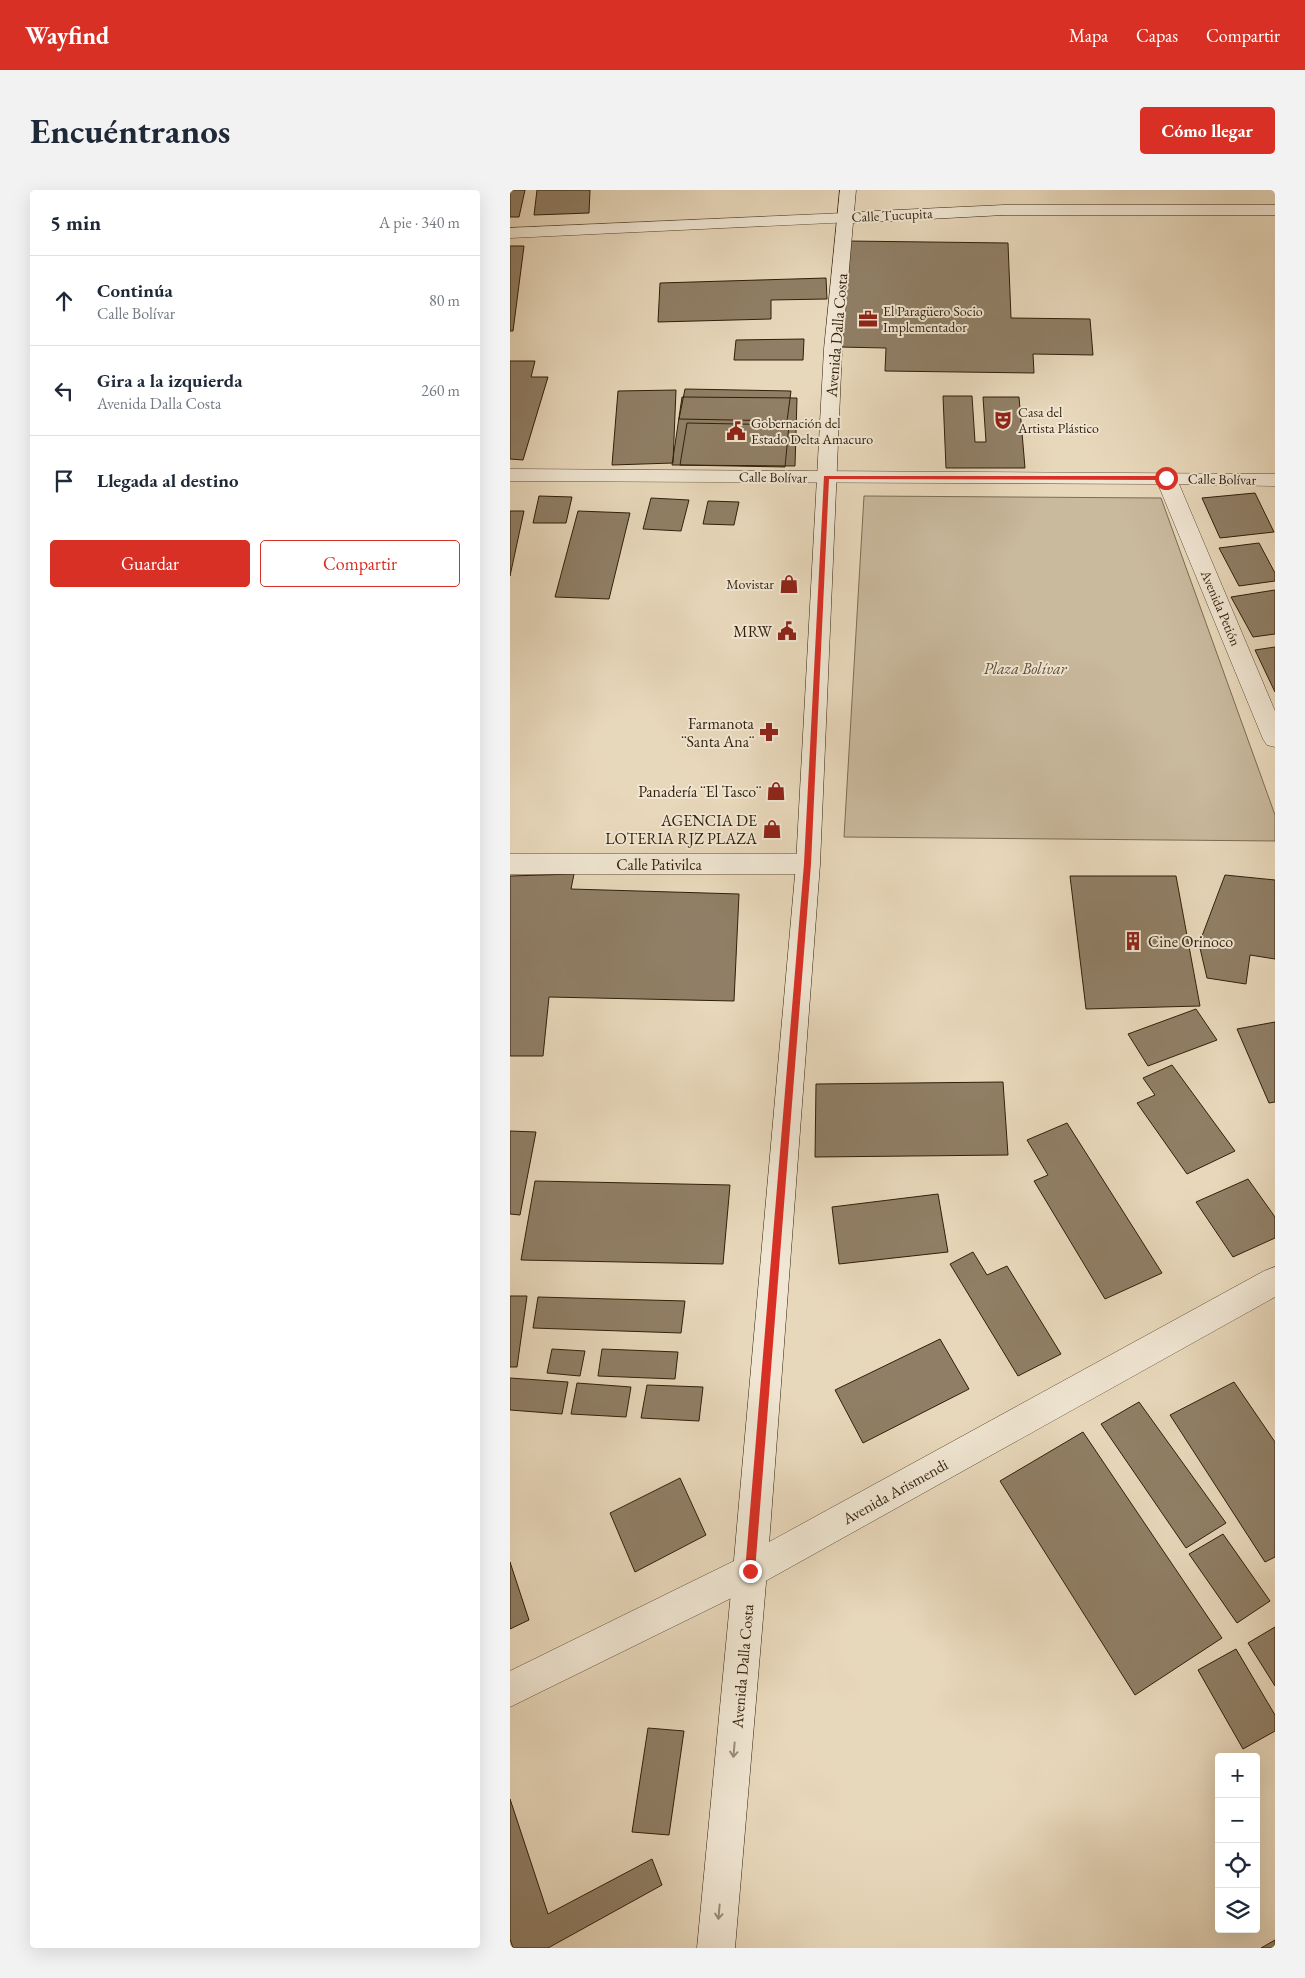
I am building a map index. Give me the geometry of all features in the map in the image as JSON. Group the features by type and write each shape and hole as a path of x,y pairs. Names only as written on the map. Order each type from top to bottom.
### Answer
{"street":[{"path":"992,197 1004,210"},
{"name":"Calle Tucupita","path":"510,233 847,200 1004,210 1275,210"},
{"name":"Avenida Dalla Costa","path":"716,1948 750,1571 808,864 833,349 847,200"},
{"name":"Calle Bolívar","path":"510,475 1275,480"},
{"name":"Avenida Petión","path":"1166,478 1275,739"},
{"name":"Calle Pativilca","path":"510,864 808,864"},
{"name":"Avenida Arismendi","path":"510,1689 750,1571 1275,1281"}],"green space":[{"name":"Plaza Bolívar","path":"864,496 1161,498 1275,815 1275,841 844,837"}],"building":[{"path":"510,190 525,190 519,217 510,217"},
{"path":"537,190 590,190 589,213 534,215"},
{"path":"848,241 1008,243 1011,318 1090,319 1093,355 1033,354 1034,373 885,371 886,348 840,347"},
{"path":"510,246 524,246 513,331 510,331"},
{"path":"826,278 827,299 771,300 771,319 658,322 660,283"},
{"path":"804,339 803,360 734,360 736,340"},
{"path":"510,361 535,361 531,377 548,377 523,460 510,459"},
{"path":"685,389 791,391 787,421 679,419"},
{"path":"676,390 673,463 612,465 618,391"},
{"name":"Casa del Artista Plástico","path":"943,396 972,396 975,442 986,442 983,397 1019,397 1025,468 946,468"},
{"name":"Gobernación del Estado Delta Amacuro","path":"682,397 797,398 795,466 672,465"},
{"path":"687,423 789,425 785,467 680,465"},
{"path":"1255,493 1274,532 1220,538 1202,498"},
{"path":"539,496 572,497 566,523 533,523"},
{"path":"651,498 689,500 681,531 643,529"},
{"path":"708,501 739,502 734,525 703,524"},
{"path":"510,511 524,511 510,576"},
{"path":"578,511 630,513 609,599 555,597"},
{"path":"1259,543 1275,573 1275,581 1239,586 1219,548"},
{"path":"1275,590 1275,634 1253,637 1231,597"},
{"path":"1275,647 1275,692 1255,650"},
{"path":"574,874 571,889 739,894 734,1001 549,997 543,1056 510,1056 510,876"},
{"path":"1225,875 1275,880 1275,959 1250,955 1246,984 1207,978 1199,944"},
{"name":"Cine Orinoco","path":"1070,876 1176,876 1200,1006 1086,1009"},
{"path":"1196,1009 1217,1040 1148,1066 1128,1034"},
{"path":"1275,1022 1275,1102 1269,1103 1237,1029"},
{"path":"1172,1065 1235,1151 1187,1174 1137,1103 1155,1095 1143,1078"},
{"path":"1003,1082 1008,1155 815,1157 816,1084"},
{"path":"1067,1123 1162,1273 1105,1299 1034,1181 1048,1175 1027,1140"},
{"path":"510,1131 536,1132 520,1215 510,1214"},
{"path":"1248,1179 1275,1217 1275,1238 1233,1257 1196,1202"},
{"path":"535,1181 730,1185 723,1264 521,1260"},
{"path":"938,1194 948,1252 839,1264 832,1207"},
{"path":"973,1252 987,1275 1007,1266 1061,1354 1018,1376 950,1264"},
{"path":"510,1296 527,1296 517,1367 510,1367"},
{"path":"538,1297 685,1301 681,1333 533,1328"},
{"path":"940,1339 969,1389 863,1443 835,1390"},
{"path":"552,1349 585,1351 580,1376 547,1373"},
{"path":"602,1349 678,1352 675,1379 598,1376"},
{"path":"510,1378 568,1382 562,1414 510,1410"},
{"path":"1234,1382 1275,1442 1275,1557 1265,1562 1170,1415"},
{"path":"577,1383 631,1387 626,1417 571,1414"},
{"path":"647,1385 703,1387 699,1421 641,1418"},
{"path":"1139,1402 1226,1523 1186,1548 1101,1424"},
{"path":"1083,1432 1222,1638 1135,1695 1000,1481"},
{"path":"680,1478 706,1535 635,1572 610,1513"},
{"path":"1223,1534 1270,1601 1237,1623 1189,1554"},
{"path":"510,1562 529,1620 510,1629"},
{"path":"1275,1627 1275,1686 1248,1643"},
{"path":"1236,1649 1275,1715 1275,1731 1243,1749 1198,1670"},
{"path":"648,1728 684,1731 669,1835 632,1832"},
{"path":"510,1799 548,1914 652,1859 662,1885 548,1948 513,1948 510,1939"},
{"path":"1275,1940 1275,1948 1261,1948"}],"place":[{"name":"El Paragüero Socio Implementador","path":"868,319"},
{"name":"Casa del Artista Plástico","path":"1003,420"},
{"name":"Gobernación del Estado Delta Amacuro","path":"736,431"},
{"name":"Movistar","path":"789,584"},
{"name":"MRW","path":"787,631"},
{"name":"Farmanota ¨Santa Ana¨","path":"769,732"},
{"name":"Panadería ¨El Tasco¨","path":"776,791"},
{"name":"AGENCIA DE LOTERIA RJZ PLAZA","path":"772,829"},
{"name":"Cine Orinoco","path":"1133,941"}],"route":[{"path":"750,1571 808,864 826,478 1166,478"}]}
